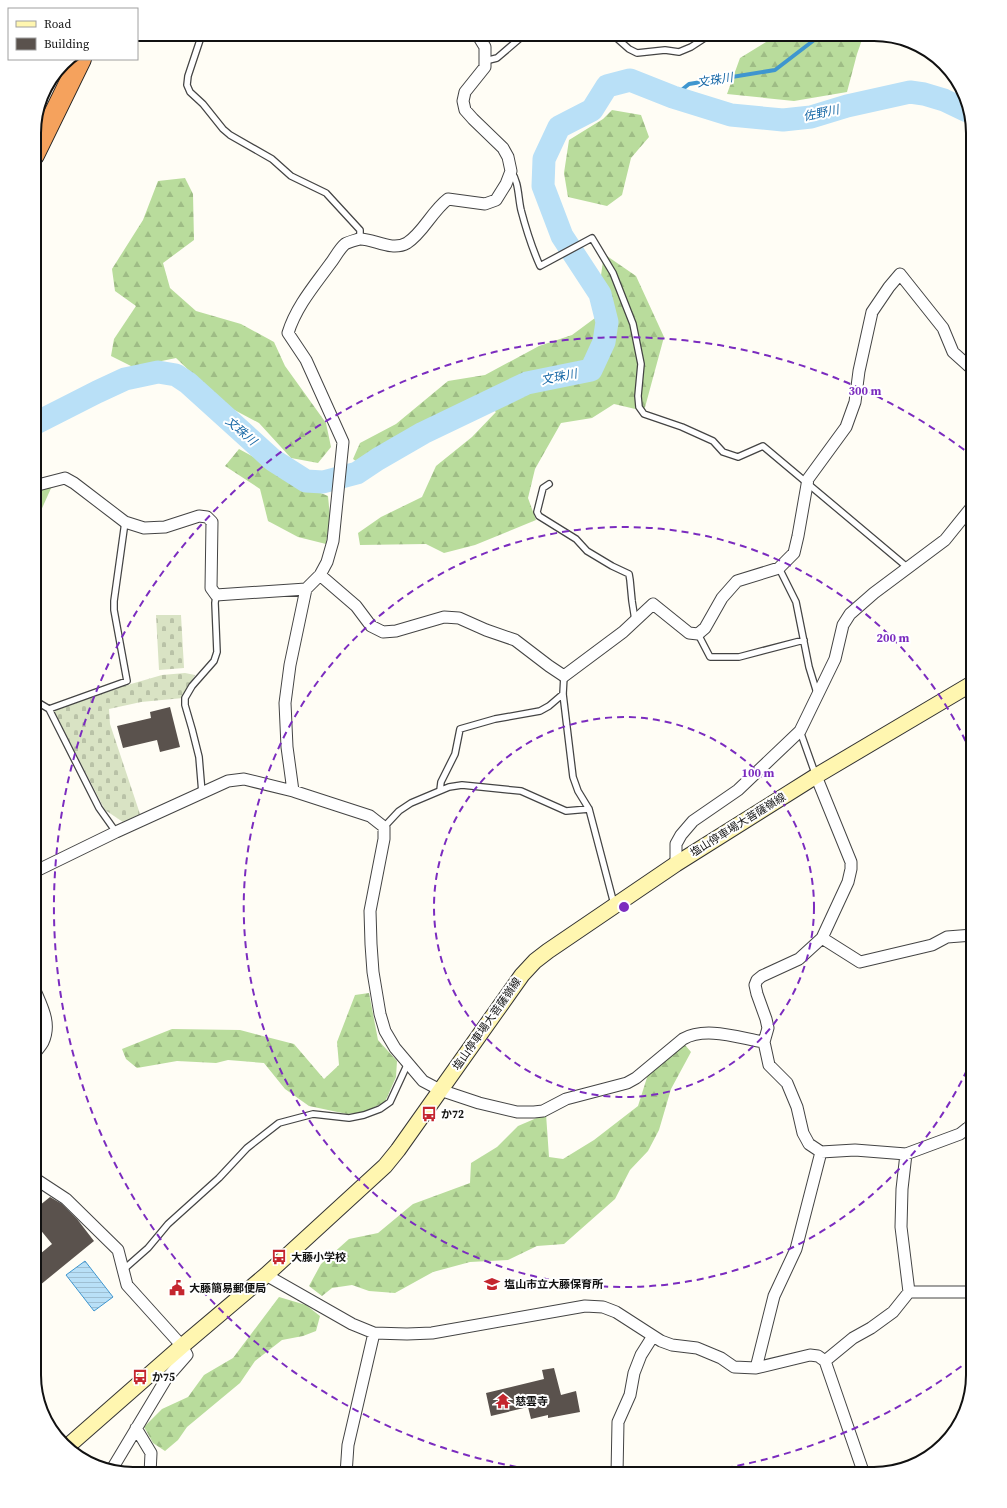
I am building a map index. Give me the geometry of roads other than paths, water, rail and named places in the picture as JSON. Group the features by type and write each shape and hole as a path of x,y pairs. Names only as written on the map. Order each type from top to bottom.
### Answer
{"highway":[{"path":"41,141 81,60"}],"main road":[{"name":"塩山停車場大菩薩嶺線","path":"72,1443 266,1275 385,1166 522,974 535,961 614,905 676,864 816,776 966,689"}],"street":[{"path":"293,791 287,747 285,703 290,665 306,589 320,575 327,562 332,541 343,442 306,360 288,333 293,317 346,243 360,239 389,246 406,244 416,235 440,205 448,199 485,204 496,200 506,184 510,171 508,157 504,148 473,119 466,110 463,101 464,92 485,66 485,47 481,41"},
{"path":"320,575 356,606 371,626 383,632 396,631 444,616 459,618 486,630 516,640 564,676 623,632 653,604 689,633 698,634 705,628 722,598 737,581 779,568 794,553 808,479 846,427 855,402 859,371 872,312 888,287 900,274 943,328 953,352 966,364"},
{"path":"41,484 65,478 74,482 125,522 144,528 165,527 199,516 207,517 212,522 211,588 216,595 306,589"},
{"path":"676,864 676,844 681,835 693,821 738,790 800,731 835,659 843,626 850,614 907,567 945,540 966,514"},
{"path":"816,776 851,862 848,882 824,930 822,938 799,959 762,976 757,980 757,994 768,1028 764,1042 769,1065 787,1083 797,1107 803,1133 809,1144 821,1152 855,1150 906,1154 960,1134 966,1129"},
{"path":"41,869 116,832 228,781 244,779 293,791 370,816 384,827 384,840 370,910 373,972 380,1014 385,1030 395,1048 423,1081 440,1090 479,1103 517,1112 543,1111 566,1099 627,1084 690,1035 710,1032 764,1042"},
{"path":"822,938 860,962 932,945 947,937 966,936"},
{"path":"41,1006 46,1018 47,1028 41,1045"},
{"path":"756,1368 774,1296 796,1250 821,1152"},
{"path":"826,1361 854,1338 893,1312 909,1292 901,1227 902,1189 906,1154"},
{"path":"41,1183 66,1199 118,1250 127,1285 182,1346 187,1355 166,1378 114,1465"},
{"path":"266,1275 352,1324 374,1333 432,1333 585,1306 603,1307 616,1312 653,1336 672,1345 696,1348 721,1358 734,1367 756,1368 810,1355 818,1356 826,1361 862,1467"},
{"path":"909,1292 966,1292"},
{"path":"346,1467 348,1445 374,1333"},
{"path":"617,1467 618,1422 630,1395 634,1372 641,1355 653,1336"},
{"path":"136,1428 151,1453 150,1467"}],"lane":[{"path":"200,41 188,76 190,92 203,104 230,135 272,158 291,176 326,193 360,230 360,239"},
{"path":"485,61 497,58 517,41"},
{"path":"620,41 629,49 637,53 666,50 680,52 700,41"},
{"path":"510,171 515,177 522,216 530,243 540,266 592,238 613,273 633,324 641,364 638,396 639,407 644,414 682,427 713,441 723,452 738,457 763,446 907,567"},
{"path":"549,484 543,488 537,512 539,516 576,539 587,551 629,574 636,620"},
{"path":"49,710 128,681 114,610 125,522"},
{"path":"779,568 796,602 809,667 818,694"},
{"path":"202,793 199,757 184,705 185,698 192,686 214,661 217,652 214,603 216,595"},
{"path":"698,634 710,657 739,657 804,640"},
{"path":"564,676 563,694 573,777 578,791 589,808 614,905"},
{"path":"440,790 441,782 455,754 460,729 495,719 540,711 549,706 563,694"},
{"path":"41,705 49,710 99,808 116,832"},
{"path":"800,731 816,776"},
{"path":"384,827 399,811 411,804 440,790 462,784 521,791 566,810 589,808"},
{"path":"123,1270 148,1248 168,1224 219,1178 248,1148 278,1123 313,1114 348,1118 364,1115 380,1109 390,1102 408,1063"}],"water":[{"path":"85,1261 113,1297 94,1311 66,1275"}],"waterway":[{"name":"文珠川","path":"673,97 689,84 775,70 813,41"},
{"name":"文珠川","path":"41,420 125,379 158,372 176,375 188,383 273,460 306,481 323,482 357,473 423,433 527,383 591,370 604,342 607,322 600,294 562,236 543,186 544,159 559,127 592,110 607,86 630,80 673,97 731,115 783,120 811,117 847,106 910,92 924,94 944,100 963,109"}],"place":[{"name":"か72","path":"429,1114"},
{"name":"大藤小学校","path":"279,1257"},
{"name":"塩山市立大藤保育所","path":"492,1284"},
{"name":"大藤簡易郵便局","path":"177,1288"},
{"name":"か75","path":"140,1377"},
{"name":"慈雲寺","path":"503,1401"}],"water label":[{"name":"佐野川","path":"821,113"}]}
